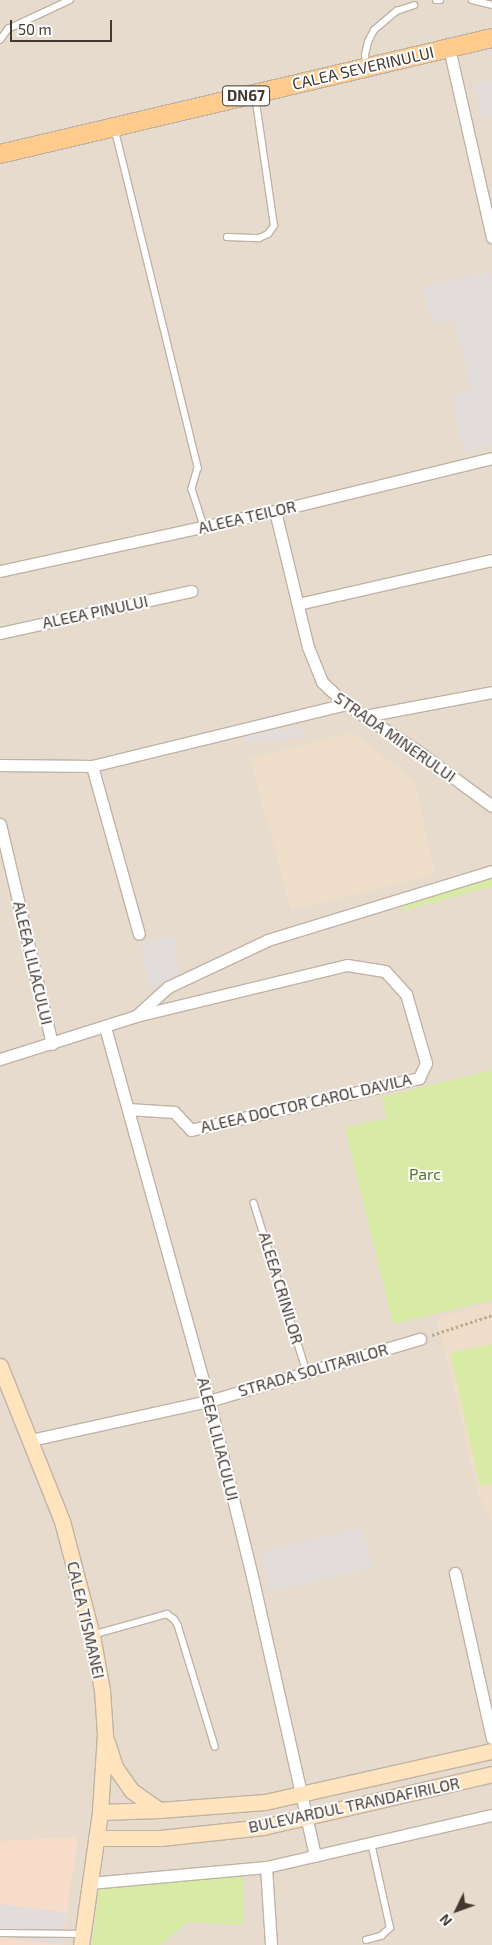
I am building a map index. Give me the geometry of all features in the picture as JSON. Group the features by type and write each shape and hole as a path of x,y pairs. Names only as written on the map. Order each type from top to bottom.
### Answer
{"main road":[{"name":"CALEA SEVERINULUI","path":"1,152 492,38"}],"street":[{"path":"449,48 492,237"},
{"name":"ALEEA TEILOR","path":"0,571 275,511 492,458"},
{"name":"STRADA MINERULUI","path":"275,511 315,669 322,682 346,704 492,806"},
{"path":"298,604 492,560"},
{"name":"ALEEA PINULUI","path":"0,633 191,591"},
{"path":"365,716 492,692"},
{"path":"0,765 92,766 346,704"},
{"path":"92,766 140,934"},
{"name":"ALEEA LILIACULUI","path":"0,824 52,1044"},
{"name":"ALEEA DOCTOR CAROL DAVILA","path":"136,1016 168,987 268,940 492,871"},
{"name":"ALEEA DOCTOR CAROL DAVILA","path":"0,1059 136,1016 347,965 384,971 406,994 426,1063 419,1078 191,1130 174,1112 128,1109"},
{"name":"ALEEA LILIACULUI","path":"105,1027 208,1401 308,1817 315,1856"},
{"name":"STRADA SOLITARILOR","path":"31,1440 208,1401 420,1339"},
{"name":"CALEA TISMANEI","path":"0,1366 62,1521 92,1635 102,1690 105,1734 100,1812 81,1940"},
{"path":"455,1573 492,1738"},
{"path":"105,1734 115,1767 132,1792 159,1810"},
{"name":"BULEVARDUL TRANDAFIRILOR","path":"100,1812 159,1810 265,1802 492,1750"},
{"name":"BULEVARDUL TRANDAFIRILOR","path":"96,1838 169,1837 263,1828 492,1774"},
{"path":"90,1883 266,1867 492,1815"},
{"path":"266,1867 271,1945"}],"lane":[{"path":"0,40 8,29 70,0"},
{"path":"472,0 492,4"},
{"path":"366,68 365,55 368,42 374,30 397,11 414,5"},
{"path":"227,237 260,238 268,234 274,226 254,94"},
{"path":"115,127 198,468 192,488 204,527"},
{"name":"ALEEA CRINILOR","path":"254,1203 307,1372"},
{"path":"92,1635 167,1614 174,1619 178,1625 215,1746"},
{"path":"366,1940 381,1936 390,1928 371,1843"},
{"path":"0,1933 81,1940"}],"path":[{"path":"420,1339 492,1315"}],"shaded area":[{"path":"0,0 492,0 492,1945 0,1945"},
{"path":"492,80 492,116 482,118 474,84"},
{"path":"489,272 492,285 492,446 464,453 452,395 471,390 455,320 432,324 423,287"},
{"path":"301,728 302,737 244,743 243,734"},
{"path":"352,732 415,781 435,875 291,911 250,758"},
{"path":"174,937 179,977 150,988 140,943"},
{"path":"492,1303 492,1521 478,1493 437,1317"},
{"path":"363,1528 372,1568 270,1592 261,1552"},
{"path":"78,1837 62,1945 0,1945 0,1841"},
{"path":"0,1904 66,1912 62,1945 0,1937"}],"green space":[{"path":"492,877 492,886 403,911 401,904"},
{"name":"Parc","path":"492,1070 492,1300 393,1324 345,1128 387,1118 382,1097"},
{"path":"492,1344 492,1484 480,1486 450,1353"},
{"path":"243,1876 243,1925 188,1922 160,1945 92,1945 99,1888"}]}
